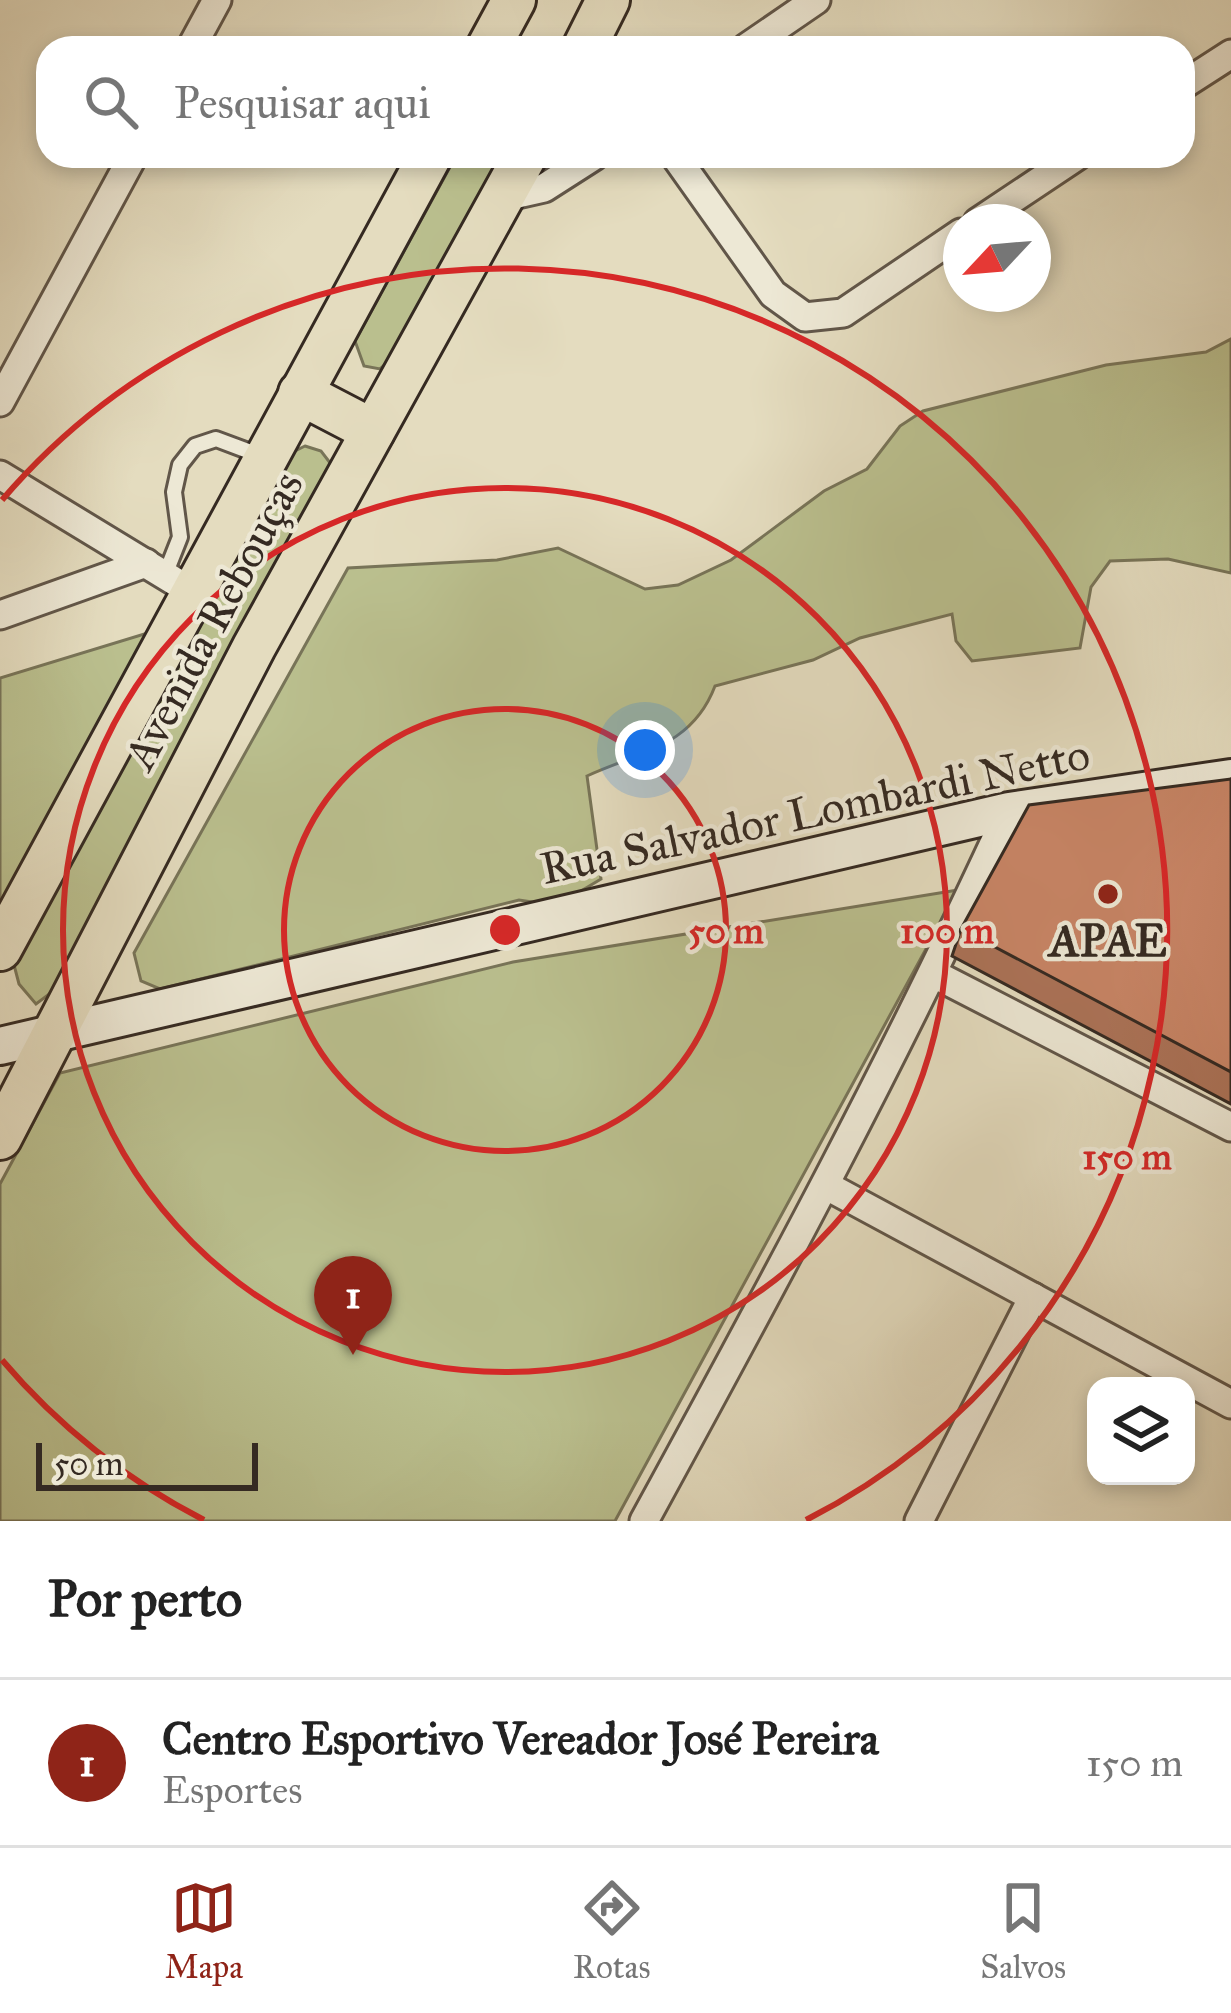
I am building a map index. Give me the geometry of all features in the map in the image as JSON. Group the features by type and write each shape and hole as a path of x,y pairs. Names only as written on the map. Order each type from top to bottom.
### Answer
{"main road":[{"path":"494,36 514,0"},
{"name":"Avenida Rebouças","path":"0,949 168,577 266,458 423,168"},
{"name":"Avenida Rebouças","path":"0,1138 157,831 519,168"},
{"path":"300,392 374,431"}],"street":[{"path":"198,36 217,0"},
{"path":"764,36 816,0"},
{"path":"1195,78 1231,53"},
{"path":"0,402 127,168"},
{"path":"504,197 544,188 575,168"},
{"path":"684,168 773,294 806,317 843,313 943,245"},
{"path":"1005,204 1059,168"},
{"path":"0,475 168,577"},
{"path":"0,615 168,577"},
{"name":"Rua Salvador Lombardi Netto","path":"0,1046 1009,811 1231,778"},
{"path":"644,1521 826,1186 934,974 1009,811"},
{"path":"934,974 1231,1127"},
{"path":"826,1186 1231,1404"},
{"path":"932,1517 1033,1298"}],"lane":[{"path":"168,577 180,537 174,492 180,465 195,446 216,439 266,458"}],"green space":[{"path":"449,168 496,168 396,355 380,369 364,366 355,341"},
{"path":"1231,339 1231,573 1168,559 1110,561 1091,587 1080,648 972,661 956,641 952,614 860,638 813,660 715,686 693,722 678,735 587,776 601,879 571,897 539,903 519,900 160,989 141,981 134,953 348,568 497,560 558,548 645,589 678,585 731,560 824,491 867,469 900,426 923,411 1106,365 1206,352"},
{"path":"305,446 321,451 334,468 56,989 36,1004 19,984 14,965 291,453"},
{"path":"164,628 0,932 0,678"},
{"path":"958,890 615,1521 0,1521 0,1184 60,1073 513,962"}],"building":[{"name":"APAE","path":"1231,779 1231,1072 961,929 1029,805"}],"place":[{"name":"APAE","path":"1108,894"},
{"name":"Centro Esportivo Vereador José Pereira","path":"353,1355"}]}
